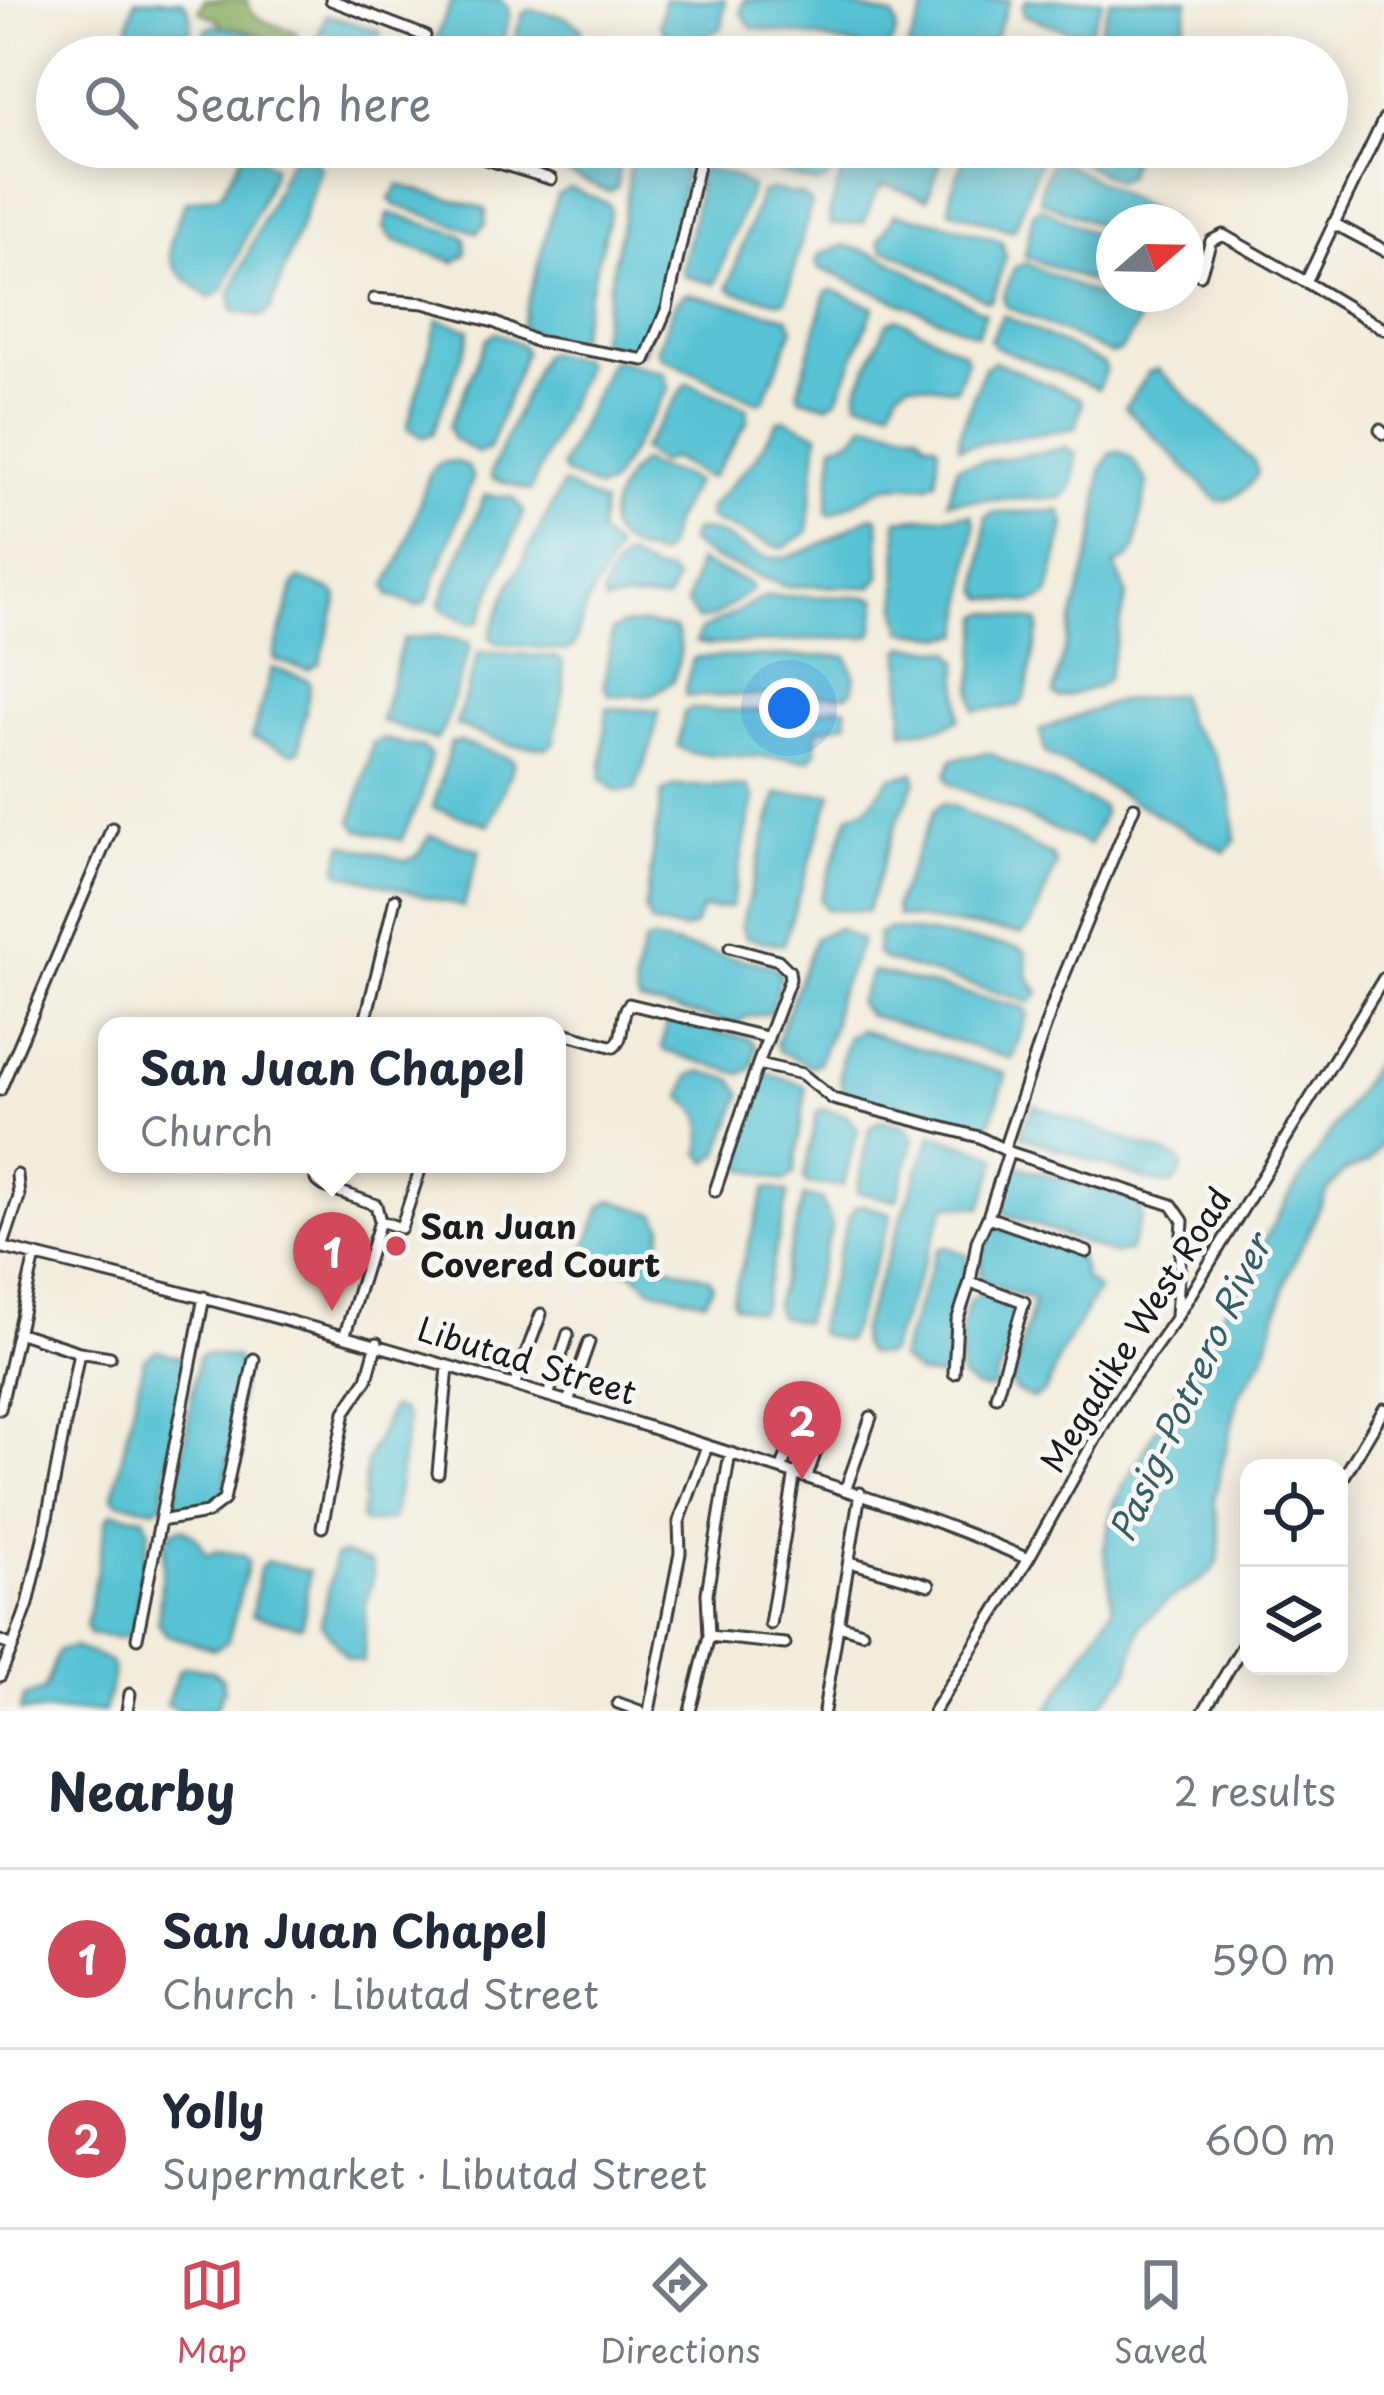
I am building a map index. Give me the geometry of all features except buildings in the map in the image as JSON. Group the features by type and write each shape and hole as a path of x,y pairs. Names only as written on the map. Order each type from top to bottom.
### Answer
{"street":[{"path":"331,0 425,36"},
{"path":"1306,282 1384,118"},
{"path":"514,168 550,179"},
{"path":"374,299 424,303 494,322 535,340 645,360 667,308 697,168"},
{"path":"1333,223 1384,250"},
{"path":"1204,263 1211,241 1223,235 1384,328"},
{"path":"954,1373 957,1321 977,1241 1066,969 1134,807"},
{"path":"0,1090 112,829"},
{"path":"366,1017 395,899"},
{"path":"715,1190 790,979 778,960 730,947"},
{"name":"Megadike West Road","path":"934,1711 1028,1559 1115,1404 1176,1318 1384,978"},
{"path":"566,1034 614,1047 620,1041 629,1004 766,1037"},
{"path":"758,1064 802,1074 833,1099 980,1137 1006,1151 1172,1205 1183,1221 1176,1318"},
{"path":"316,1173 316,1180 324,1186 376,1204 380,1221 345,1334"},
{"path":"380,1221 401,1228 419,1173"},
{"path":"1,1248 19,1197 17,1175"},
{"path":"988,1217 1088,1252"},
{"name":"Libutad Street","path":"1,1248 377,1343 860,1492 1028,1559"},
{"path":"0,1408 34,1256"},
{"path":"970,1282 1024,1302 1026,1307 996,1396"},
{"path":"137,1638 204,1298"},
{"path":"514,1386 541,1314"},
{"path":"17,1332 110,1357"},
{"path":"548,1396 568,1334"},
{"path":"568,1402 589,1342"},
{"path":"322,1527 345,1412 367,1379 377,1343"},
{"path":"0,1676 14,1646 36,1569 79,1352"},
{"path":"160,1521 207,1513 224,1500 254,1359"},
{"path":"438,1473 448,1367"},
{"path":"808,1476 832,1407"},
{"path":"1348,1470 1384,1409"},
{"path":"846,1488 871,1417"},
{"path":"782,1468 794,1433"},
{"path":"649,1711 680,1553 679,1522 707,1446"},
{"path":"690,1711 709,1636 707,1594 730,1453"},
{"path":"770,1624 795,1472"},
{"path":"824,1711 860,1492"},
{"path":"850,1562 929,1585"},
{"path":"839,1625 862,1632"},
{"path":"709,1636 785,1644"},
{"path":"0,1641 14,1646"},
{"path":"1204,1711 1240,1650"},
{"path":"127,1711 130,1694"},
{"path":"618,1703 640,1711"}],"green space":[{"path":"204,0 247,0 259,18 298,36 250,36 223,28 218,20 199,11"}],"water":[{"path":"135,0 183,1 191,21 189,36 128,36"},
{"path":"452,0 500,0 508,6 504,36 437,36"},
{"path":"664,0 725,0 722,27 708,36 667,36 660,24"},
{"path":"744,0 824,0 892,16 896,30 894,36 804,36 752,28 741,12"},
{"path":"928,0 1010,0 995,36 913,36"},
{"path":"1026,0 1103,0 1089,34 1082,36 1024,15"},
{"path":"1110,0 1188,0 1178,36 1098,36"},
{"path":"523,13 563,16 582,28 580,36 516,36"},
{"path":"326,15 379,31 380,36 318,36"},
{"path":"213,26 260,36 205,36"},
{"path":"235,168 273,168 223,290 210,298 174,266 170,247 185,202 221,194"},
{"path":"286,168 321,168 270,310 261,317 233,311 230,294"},
{"path":"619,168 617,187 609,192 559,169"},
{"path":"629,168 679,168 685,175 662,297 642,354 599,341"},
{"path":"703,168 752,187 715,284 684,276 682,270"},
{"path":"760,168 834,168 818,184"},
{"path":"843,168 939,168 927,199 884,184 864,223 830,225"},
{"path":"961,168 1037,168 1011,230 950,210"},
{"path":"1049,168 1073,168 1139,204 1096,204 1096,224 1040,200"},
{"path":"1092,168 1129,168 1126,177 1116,181"},
{"path":"399,185 480,207 486,210 485,225 477,232 395,205 390,199"},
{"path":"570,188 611,209 576,344 525,330 522,324 557,195"},
{"path":"761,193 801,195 811,203 782,302 728,287"},
{"path":"1041,207 1096,236 1096,284 1025,256 1033,213"},
{"path":"389,213 461,235 466,239 466,254 455,262 394,240 384,228"},
{"path":"895,214 1001,241 1006,256 992,299 987,301 883,250 879,241"},
{"path":"844,245 883,257 985,313 977,335 819,268 820,254"},
{"path":"1025,263 1096,295 1096,312 1133,312 1138,324 1121,350 1111,354 1006,306 1003,296 1014,268"},
{"path":"832,290 874,307 838,398 827,405 801,398 798,392 826,292"},
{"path":"687,294 788,317 793,328 764,400 758,402 660,356 657,348 672,310"},
{"path":"1003,315 1104,364 1098,389 994,346 990,340"},
{"path":"897,318 964,353 967,360 956,389 909,382 899,388 891,407 858,401 857,390 887,323"},
{"path":"438,320 469,329 468,341 432,434 423,437 407,428"},
{"path":"496,332 525,352 489,449 478,453 453,439 449,427 487,339"},
{"path":"542,355 581,359 585,366 530,491 492,478 491,472"},
{"path":"610,361 664,373 669,388 610,485 599,489 565,474 562,466"},
{"path":"994,361 1080,398 1076,428 959,447 959,435 984,368"},
{"path":"1158,369 1254,462 1258,473 1236,496 1218,501 1125,407 1149,372"},
{"path":"687,383 747,408 748,421 712,477 671,458 659,463 641,450"},
{"path":"785,419 818,434 808,532 776,547 709,518 709,508 754,460 778,421"},
{"path":"866,423 919,432 926,441 936,443 936,481 887,486 830,515 834,445 853,438"},
{"path":"1066,448 1075,453 1075,472 1062,498 948,501 957,466"},
{"path":"1111,453 1132,459 1147,482 1135,549 1115,565 1127,594 1107,679 1098,687 1059,698 1053,693 1095,534 1101,470"},
{"path":"455,461 468,467 473,478 427,601 417,606 389,595 386,585 402,556 430,472 440,463"},
{"path":"642,462 695,483 660,556 625,545 611,530 619,492"},
{"path":"563,484 603,504 599,533 616,550 587,604 574,646 566,651 496,643 490,637 505,595"},
{"path":"485,495 513,498 524,511 479,622 470,623 442,609 440,603"},
{"path":"1061,511 1065,526 1048,596 1033,603 985,598 980,590 986,517"},
{"path":"971,514 975,524 962,634 945,637 903,631 898,610 897,520"},
{"path":"877,516 879,524 880,577 871,587 784,586 712,558 689,542 694,531 703,530 756,554 778,558 806,551"},
{"path":"626,556 653,571 669,573 676,581 667,600 605,603 606,585"},
{"path":"698,562 749,583 753,589 714,617 697,620 687,604"},
{"path":"300,579 338,597 320,663 308,670 275,660 274,655 294,585"},
{"path":"767,596 870,597 877,600 873,634 696,642 700,631"},
{"path":"989,612 1037,621 1039,627 1025,698 1017,707 975,710 972,690 981,617"},
{"path":"622,625 674,628 678,634 680,654 673,681 650,696 610,695 604,686 612,631"},
{"path":"436,636 468,642 470,647 436,740 381,721 403,639"},
{"path":"905,646 951,651 959,661 959,719 943,727 903,732 901,650"},
{"path":"479,652 562,661 564,689 553,744 547,748 511,745 456,725"},
{"path":"847,656 855,677 846,695 686,696 693,659 698,657"},
{"path":"272,668 308,680 310,685 299,751 292,753 252,737"},
{"path":"1178,694 1187,724 1213,752 1230,793 1236,840 1225,852 1045,753 1040,730 1115,702"},
{"path":"607,708 659,711 635,790 617,791 601,779"},
{"path":"846,708 847,722 817,730 816,752 809,760 690,753 678,746 684,713 690,709 814,712"},
{"path":"382,739 423,748 431,755 421,797 401,840 359,830 352,822 373,743"},
{"path":"460,742 514,763 489,825 433,808 451,743"},
{"path":"989,753 1102,807 1089,845 949,783 946,775 952,759"},
{"path":"914,772 916,781 867,911 826,909 820,900 849,815 868,807 890,778"},
{"path":"675,786 747,787 754,798 731,907 701,910 694,926 683,930 651,924 645,910 662,793"},
{"path":"832,793 783,945 745,937 741,926 777,794"},
{"path":"942,804 1052,856 1056,865 1032,924 1022,934 897,916 895,905 935,809"},
{"path":"430,835 480,850 463,907 337,869 344,844 407,861 418,855"},
{"path":"837,928 861,940 836,1000 834,1023 818,1064 811,1066 779,1051 776,1043 815,938"},
{"path":"890,928 1020,948 1026,952 1028,975 1039,993 1030,1002 885,960 877,954 878,935"},
{"path":"651,940 773,966 781,975 770,1013 745,1017 737,1024 639,1002 636,973 644,943"},
{"path":"872,971 1025,1008 1028,1013 1012,1059 869,1015 858,1003"},
{"path":"674,1022 750,1039 756,1047 751,1069 741,1074 665,1051 666,1025"},
{"path":"859,1030 1003,1073 1006,1076 990,1124 975,1128 848,1095 840,1067 848,1036"},
{"name":"Pasig-Potrero River","path":"1384,1049 1384,1141 1367,1163 1343,1172 1327,1192 1288,1275 1264,1356 1239,1395 1214,1499 1218,1563 1141,1624 1128,1673 1096,1711 1047,1711 1113,1608 1104,1549 1115,1501 1292,1192"},
{"path":"701,1071 733,1080 742,1094 719,1154 708,1162 700,1153 702,1121 682,1097 689,1076"},
{"path":"768,1073 806,1089 794,1173 785,1181 733,1165 731,1159"},
{"path":"1034,1105 1179,1159 1178,1179 1170,1185 1149,1181 1022,1136"},
{"path":"824,1109 846,1115 858,1129 843,1186 807,1184 804,1178 817,1112"},
{"path":"880,1120 907,1126 914,1138 893,1200 857,1192 869,1129"},
{"path":"932,1134 993,1154 997,1160 982,1207 946,1205 889,1352 868,1354 860,1332"},
{"path":"1017,1166 1138,1200 1142,1217 1129,1251 1113,1254 1006,1214 1002,1207 1009,1172"},
{"path":"765,1190 788,1196 758,1312 734,1305 732,1299"},
{"path":"804,1196 821,1199 832,1226 803,1322 779,1317 775,1305"},
{"path":"611,1200 656,1214 663,1225 657,1260 709,1278 713,1285 705,1301 650,1288 635,1274 588,1256 585,1252 601,1207"},
{"path":"862,1205 891,1217 846,1341 819,1334 817,1327 849,1217"},
{"path":"998,1227 1073,1252 1080,1258 1085,1279 1098,1290 1063,1349 1045,1392 1033,1399 1014,1390 1011,1383 1034,1301 979,1277 986,1232"},
{"path":"939,1248 967,1255 968,1260 951,1306 947,1369 938,1377 918,1374 899,1359 935,1255"},
{"path":"984,1293 1011,1302 1013,1322 993,1388 983,1389 961,1377 961,1331 970,1300"},
{"path":"158,1350 180,1357 186,1368 162,1503 155,1509 117,1502 113,1497 144,1359"},
{"path":"198,1357 236,1358 243,1371 223,1496 217,1505 186,1512 177,1510 175,1502"},
{"path":"391,1408 402,1411 407,1419 394,1515 390,1521 365,1523 361,1520 366,1464"},
{"path":"113,1513 144,1517 149,1530 134,1626 123,1638 89,1634 86,1625 107,1519"},
{"path":"183,1528 196,1537 207,1555 217,1551 243,1555 248,1562 228,1641 215,1649 167,1635 158,1623 165,1542 173,1530"},
{"path":"342,1554 371,1563 373,1568 363,1662 347,1658 321,1624 335,1557"},
{"path":"267,1561 309,1571 303,1624 252,1615 259,1569"},
{"path":"73,1647 112,1667 104,1711 20,1711 24,1697 44,1690 58,1651"},
{"path":"187,1666 222,1678 224,1689 215,1711 179,1711 166,1704 179,1670"}],"place":[{"name":"San Juan Covered Court","path":"396,1246"},
{"name":"San Juan Chapel","path":"332,1311"},
{"name":"Yolly","path":"802,1480"}]}
